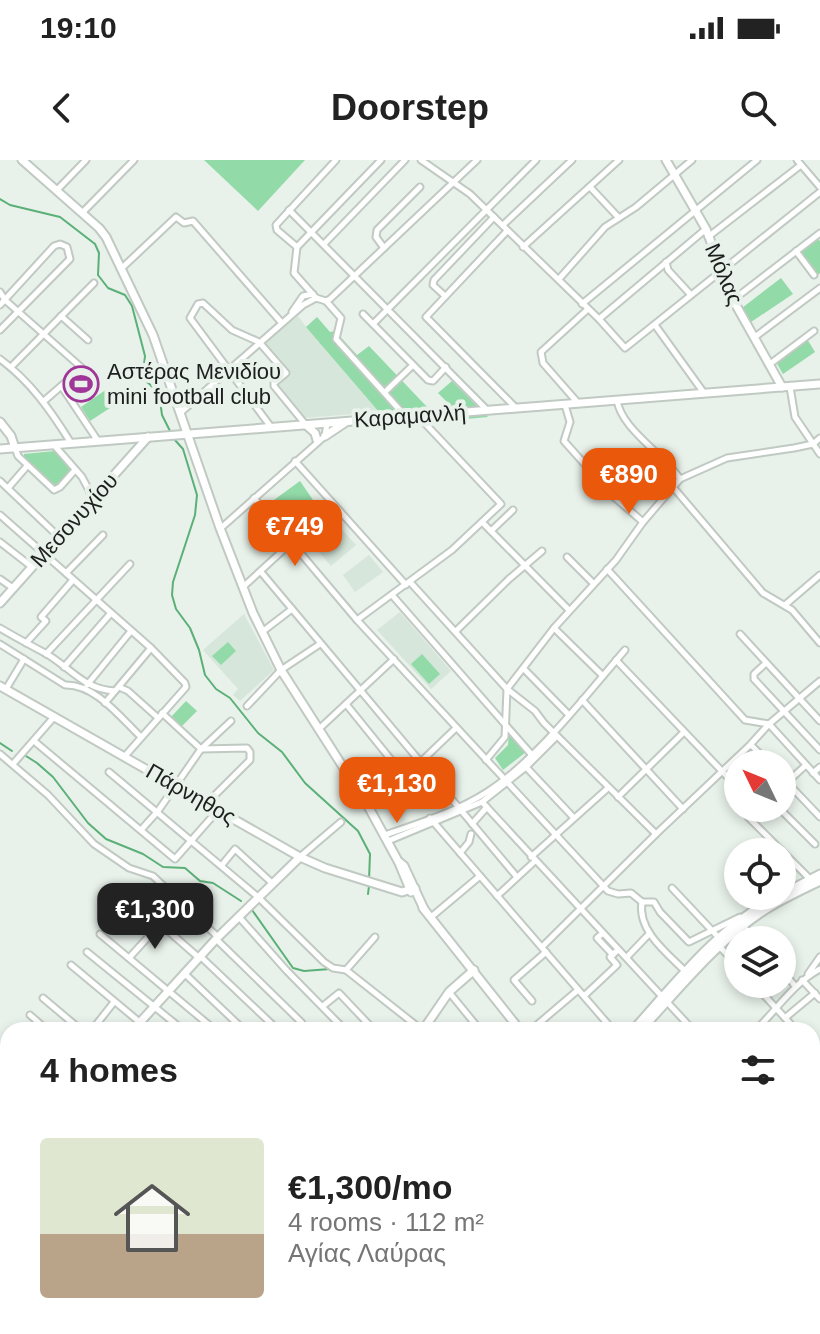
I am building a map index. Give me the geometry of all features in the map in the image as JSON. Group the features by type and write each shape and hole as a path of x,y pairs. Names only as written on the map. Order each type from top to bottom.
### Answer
{"main road":[{"path":"22,160 102,232 153,335 220,528 243,588 281,670 368,806 424,909 514,1022"},
{"name":"Μόλας","path":"666,160 707,233 733,300 786,387"},
{"name":"Καραμανλή","path":"0,449 820,384"},
{"path":"306,425 319,440 348,421"},
{"path":"0,422 11,436 15,448"},
{"name":"Μεσονυχίου","path":"0,603 148,437"},
{"name":"Πάρνηθος","path":"3,688 300,857 402,892 413,889"},
{"path":"140,1022 199,956 300,857"},
{"path":"641,1022 720,943 770,907 816,883 820,874"},
{"path":"388,886 408,879"},
{"path":"796,890 816,883"},
{"path":"746,924 762,910"},
{"path":"428,1022 449,992 474,970"},
{"path":"650,1022 665,999"}],"street":[{"path":"30,167 37,160"},
{"path":"57,190 86,160"},
{"path":"82,213 134,160"},
{"path":"297,247 275,228 336,160"},
{"path":"381,160 297,247 294,273 341,318 336,339 406,417"},
{"path":"324,244 405,160"},
{"path":"326,301 477,160"},
{"path":"373,324 536,160"},
{"path":"516,408 428,320 427,314 572,160"},
{"path":"523,247 619,160"},
{"path":"559,279 601,230 692,160"},
{"path":"582,304 757,160"},
{"path":"424,161 467,192 626,348 820,190 799,162 666,262 599,319"},
{"path":"384,248 376,237 377,230 420,187"},
{"path":"590,187 619,218"},
{"path":"289,210 488,410"},
{"path":"122,268 176,217 184,223 193,221 281,322"},
{"path":"445,296 433,285 434,280 494,217"},
{"path":"733,300 820,233"},
{"path":"0,330 70,259 67,247 60,244 54,246 2,302"},
{"path":"796,251 814,275"},
{"path":"666,262 673,276 691,295"},
{"path":"11,367 94,283"},
{"path":"755,337 820,288"},
{"path":"0,292 2,302 18,311 82,368 44,401"},
{"path":"180,413 281,322 315,296"},
{"path":"271,427 190,318 198,304 203,303 244,337 259,342 286,373 274,386 306,425"},
{"path":"578,403 543,363 541,352 588,309"},
{"path":"363,314 430,381 446,367"},
{"path":"61,316 88,340"},
{"path":"655,325 704,394"},
{"path":"770,364 814,331"},
{"path":"0,359 44,401 72,443"},
{"path":"385,392 413,365"},
{"path":"62,387 98,441"},
{"path":"786,387 795,417 820,454"},
{"path":"616,400 621,415 680,479"},
{"path":"565,404 570,422 564,441 613,496 643,522"},
{"path":"357,620 452,550 501,504 418,416"},
{"path":"220,528 319,440 327,423"},
{"path":"486,760 504,741 507,689 554,628 680,479 736,455 813,444 820,438"},
{"path":"54,445 93,499"},
{"path":"15,448 27,466 54,490 75,470"},
{"path":"295,461 507,689 535,711 656,834"},
{"path":"8,488 27,466"},
{"path":"0,481 59,537"},
{"path":"673,487 763,593 785,605 820,643"},
{"path":"254,498 357,620 555,836 612,893 635,894 642,902 641,914 649,934 688,974"},
{"path":"491,531 513,510"},
{"path":"0,515 151,648 186,687 125,756"},
{"path":"482,522 569,610"},
{"path":"66,573 103,535"},
{"path":"0,542 32,567"},
{"path":"243,588 292,542"},
{"path":"456,631 542,551"},
{"path":"567,557 593,583"},
{"path":"46,654 130,564"},
{"path":"607,569 745,720 769,724 820,780"},
{"path":"261,572 517,877"},
{"path":"785,605 820,575"},
{"path":"0,579 13,588"},
{"path":"26,643 46,621 41,617 73,580"},
{"path":"392,595 531,754"},
{"path":"262,632 292,609"},
{"path":"64,667 111,613"},
{"path":"0,628 46,654 87,685 102,690 128,691 201,749 247,748 250,760 208,802"},
{"path":"554,628 603,676"},
{"path":"87,685 131,631"},
{"path":"740,634 820,721"},
{"path":"0,644 65,685 71,684 97,695 140,736"},
{"path":"247,706 281,670 320,644"},
{"path":"105,703 151,648"},
{"path":"460,810 526,767 625,650"},
{"path":"3,688 24,659"},
{"path":"319,729 394,659"},
{"path":"616,660 724,776"},
{"path":"766,663 754,674 754,679 820,750"},
{"path":"524,669 569,715"},
{"path":"532,1001 514,980 656,834 769,724 819,683"},
{"path":"582,700 683,809"},
{"path":"346,704 405,777"},
{"path":"13,765 54,717"},
{"path":"141,830 201,749 231,721"},
{"path":"368,806 405,777 456,728"},
{"path":"618,797 683,732"},
{"path":"472,824 506,781 555,734"},
{"path":"34,741 175,859 219,809"},
{"path":"750,745 755,750"},
{"path":"0,754 48,795 94,844 126,866 153,876 301,1022"},
{"path":"796,773 806,765"},
{"path":"526,767 574,818"},
{"path":"813,773 820,767"},
{"path":"109,772 222,865 324,962 333,968 346,970 413,1022"},
{"path":"497,896 555,836 608,788"},
{"path":"796,794 820,817"},
{"path":"386,838 460,810 485,804"},
{"path":"485,804 603,933 597,938 627,957 686,1022"},
{"path":"432,821 606,1022"},
{"path":"300,857 341,822"},
{"path":"753,822 816,883"},
{"path":"793,822 815,844"},
{"path":"460,853 471,834"},
{"path":"222,865 235,849 272,883"},
{"path":"430,918 480,876"},
{"path":"672,888 724,948"},
{"path":"133,900 270,1022"},
{"path":"642,902 654,902 686,940 692,942 737,918 746,924"},
{"path":"239,916 338,1022"},
{"path":"129,958 160,924"},
{"path":"100,934 205,1022"},
{"path":"627,957 649,934"},
{"path":"346,970 375,937"},
{"path":"87,952 173,1022"},
{"path":"584,996 617,965 610,957 615,952"},
{"path":"805,978 820,957"},
{"path":"71,965 140,1022"},
{"path":"796,985 820,969"},
{"path":"183,973 235,1022"},
{"path":"805,978 820,999"},
{"path":"785,1018 820,982"},
{"path":"540,1022 578,990"},
{"path":"449,992 473,1022"},
{"path":"323,1006 339,993 366,1022"},
{"path":"43,998 72,1022"},
{"path":"767,998 789,1022"},
{"path":"764,1022 786,998"},
{"path":"98,1022 114,1002"},
{"path":"30,1015 38,1022"}],"shaded area":[{"path":"298,316 379,412 304,418 274,384 288,372 263,344"},
{"path":"319,504 356,545 331,566 295,525"},
{"path":"369,555 383,572 355,592 343,575"},
{"path":"400,612 451,671 431,689 377,630"},
{"path":"244,614 274,670 240,701 233,695 238,689 203,650"}],"green space":[{"path":"204,160 305,160 258,211"},
{"path":"817,238 820,241 820,273 816,276 799,252"},
{"path":"781,278 793,294 751,322 742,308"},
{"path":"317,317 357,355 369,346 428,408 379,412 306,327"},
{"path":"807,339 815,352 783,374 776,362"},
{"name":"Αστέρας Μενιδίου mini football club","path":"86,370 97,381 75,399 66,387"},
{"path":"452,381 488,417 456,420 455,410 438,393"},
{"path":"107,389 116,404 90,421 81,407"},
{"path":"55,451 70,469 70,474 57,488 53,488 24,461 24,454"},
{"path":"300,481 315,503 289,521 274,500"},
{"path":"228,642 236,651 221,665 212,656"},
{"path":"422,654 440,674 429,684 411,664"},
{"path":"186,701 197,711 181,727 171,717"},
{"path":"509,732 526,752 503,770 495,758 508,745"}],"waterway":[{"path":"0,199 10,205 60,217 95,244 99,253 98,275 108,288 125,295 132,306 145,356 145,380 159,393 162,415 171,433"},
{"path":"174,439 183,449 197,495 195,515 173,582 172,595 176,609 190,628 205,675 216,689 230,698 258,733 282,752 305,783 358,831 370,854 369,880"},
{"path":"0,743 12,751"},
{"path":"26,756 53,777 88,823 106,839 143,854 163,867 185,868 200,881 213,883 241,901"},
{"path":"368,894 369,886"},
{"path":"252,910 293,968 304,971 330,969"}],"place":[{"name":"Αστέρας Μενιδίου mini football club","path":"81,384"}]}
